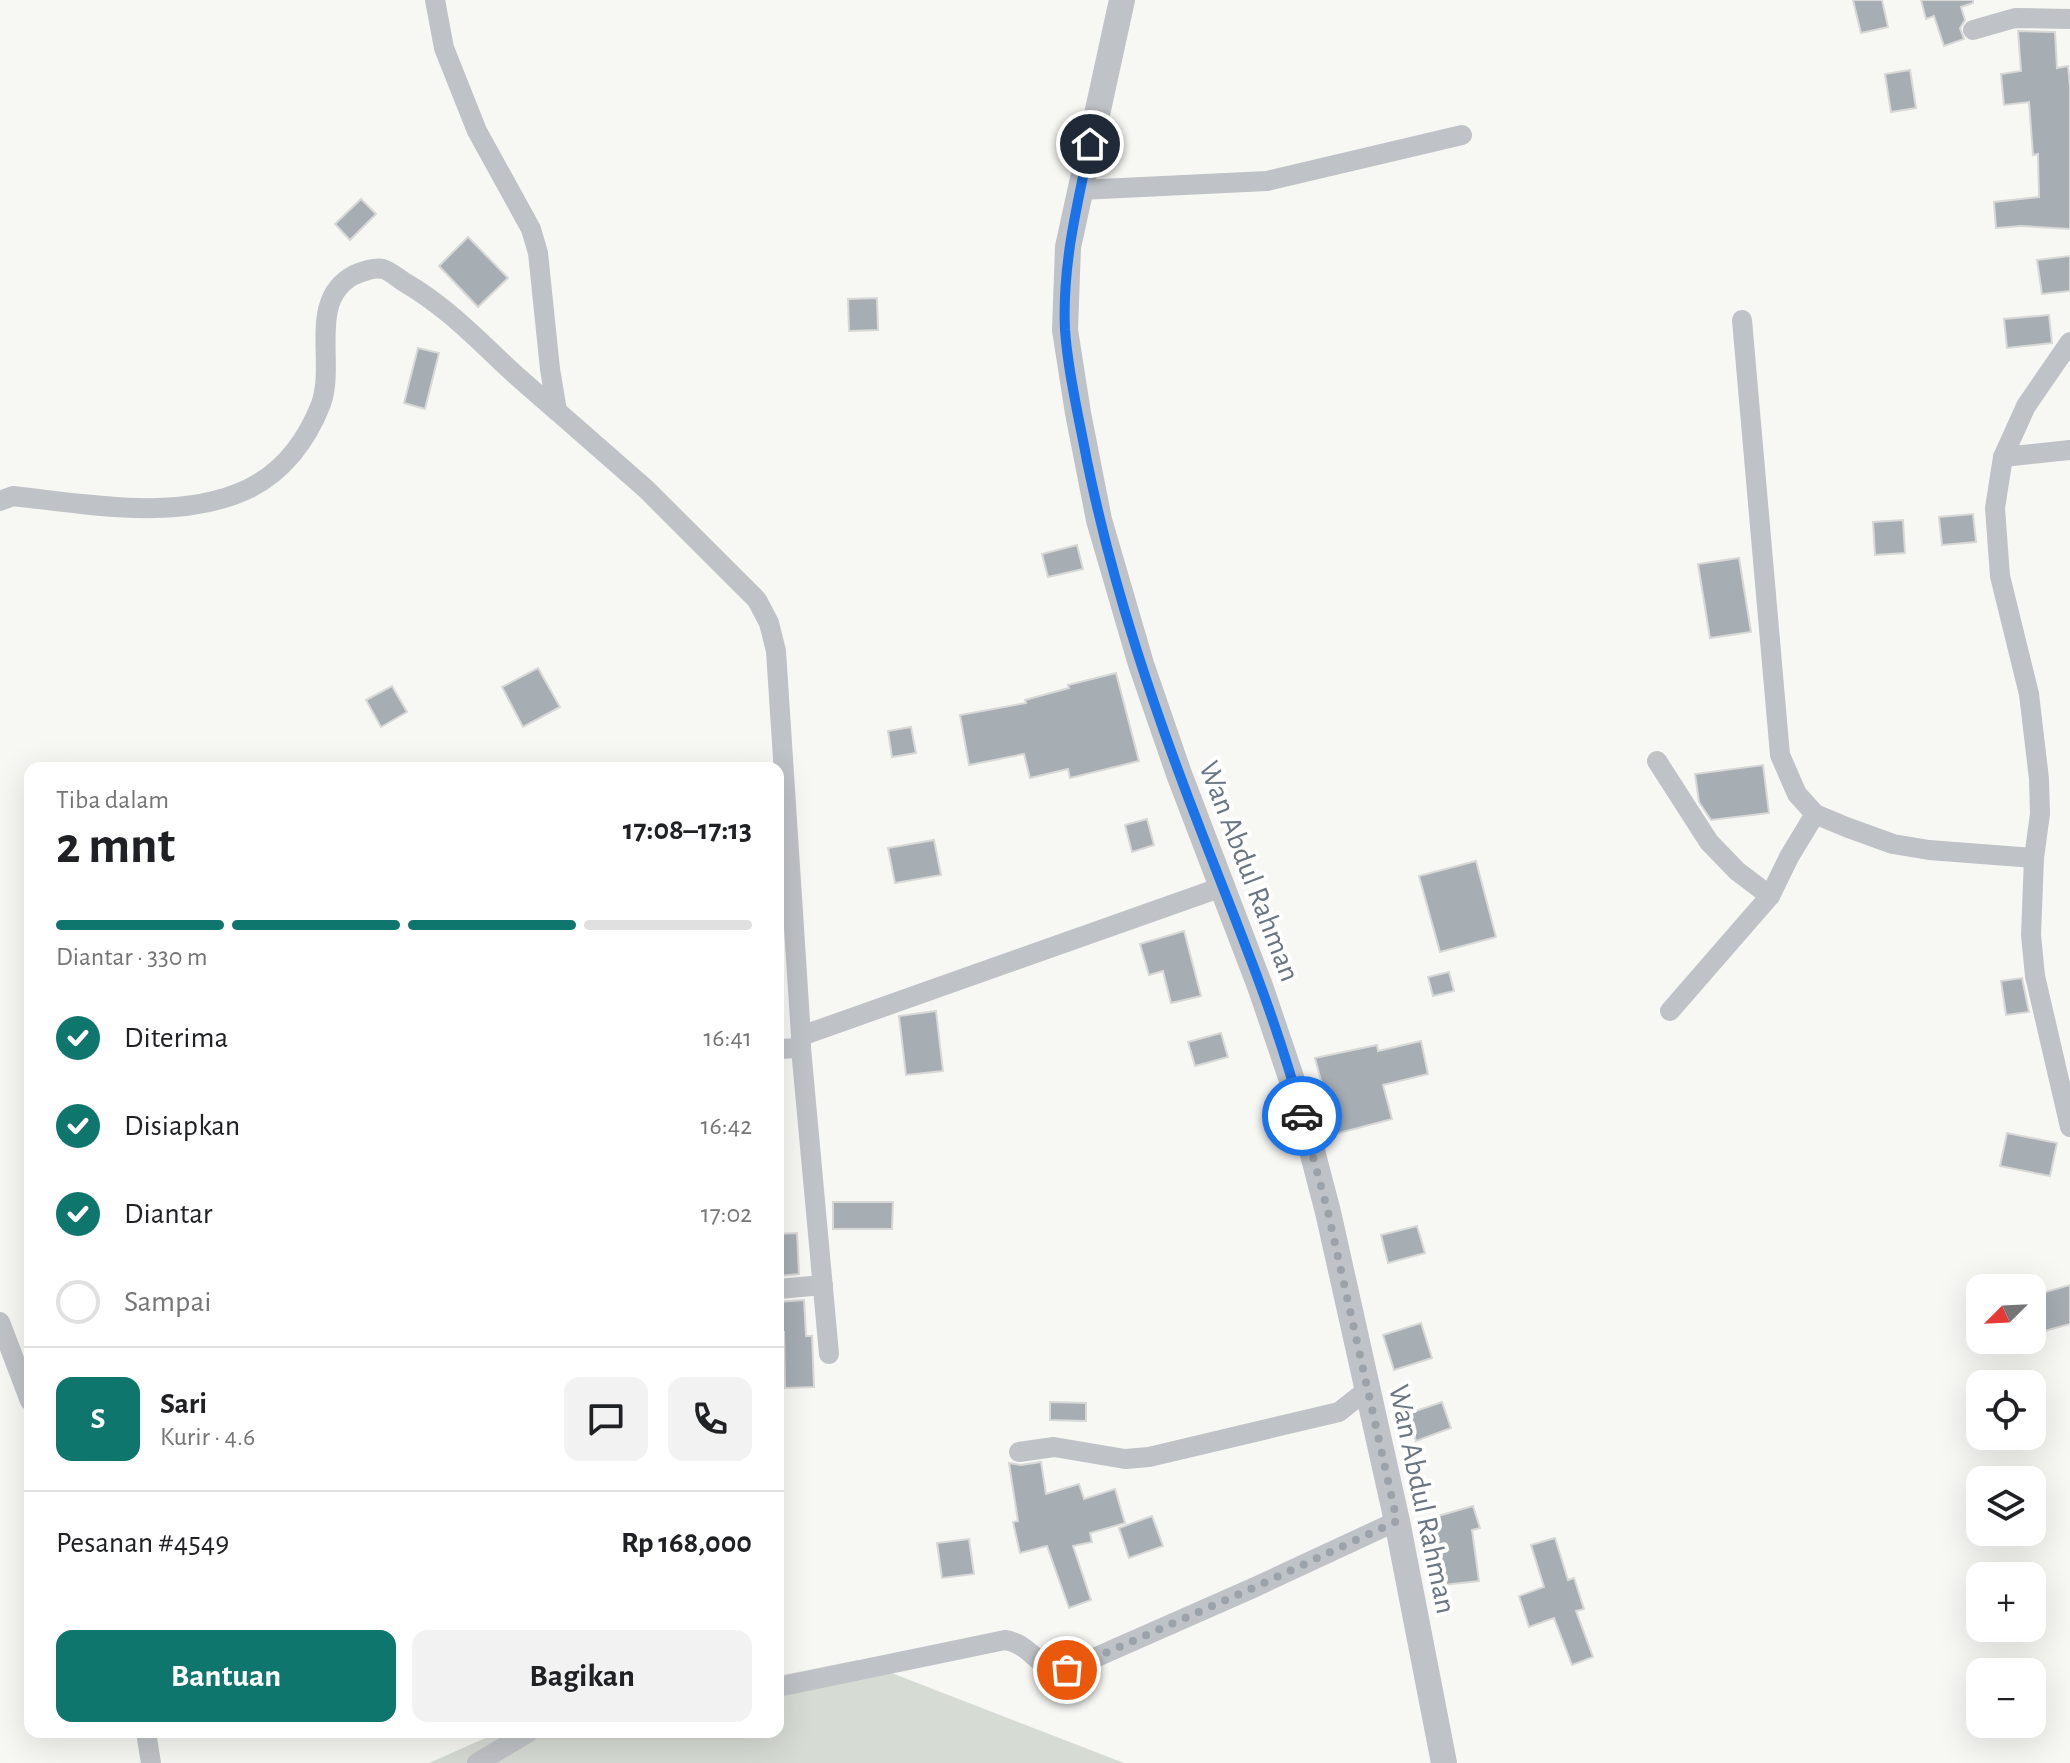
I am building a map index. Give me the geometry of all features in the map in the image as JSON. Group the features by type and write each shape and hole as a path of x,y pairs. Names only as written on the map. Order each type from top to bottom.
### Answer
{"street":[{"path":"435,0 444,48 477,131 531,229 538,253 557,411"},
{"name":"Wan Abdul Rahman","path":"1122,0 1068,247 1065,330 1078,413 1096,505 1141,664 1260,986 1299,1101 1328,1212 1397,1521 1444,1763"},
{"path":"1973,30 2015,18 2070,19"},
{"path":"1080,190 1267,181 1462,135"},
{"path":"0,501 13,496 117,507 161,507 204,503 247,490 281,468 297,450 322,402 327,357 325,325 331,295 343,281 361,272 382,269 424,293 460,322 508,369 646,489 757,600 769,623 776,651 781,762"},
{"path":"1742,320 1780,755 1797,794 1815,814 1893,844 1929,850 2034,858"},
{"path":"2070,342 2062,367 2026,406 2003,457 1995,508 2000,576 2029,694 2040,814 2034,858 2031,935 2035,976 2070,1127"},
{"path":"2003,457 2070,450"},
{"path":"1657,761 1709,842 1737,871 1770,896"},
{"path":"1670,1011 1770,896 1815,814"},
{"path":"784,830 829,1354"},
{"path":"784,1047 1222,887"},
{"path":"784,1288 823,1285"},
{"path":"0,1322 24,1385"},
{"path":"1019,1452 1054,1447 1125,1459 1149,1457 1339,1412 1368,1389"},
{"path":"784,1686 1005,1640 1016,1641 1047,1668 1067,1670 1397,1521"},
{"path":"147,1738 151,1763"},
{"path":"477,1763 519,1738"}],"shaded area":[{"path":"858,1660 1124,1763 429,1763 485,1738 784,1738 784,1675"}],"building":[{"path":"1853,0 1882,0 1888,27 1861,33"},
{"path":"1921,0 1973,0 1973,3 1961,7 1965,20 1960,28 1964,39 1944,46 1934,16 1926,19"},
{"path":"2018,31 2055,32 2057,68 2068,66 2070,229 1996,228 1994,202 2039,197 2038,154 2033,155 2029,102 2004,105 2001,74 2021,71"},
{"path":"1910,70 1916,108 1891,112 1885,74"},
{"path":"361,199 376,214 350,240 335,224"},
{"path":"468,237 508,278 478,307 439,266"},
{"path":"2070,256 2070,291 2042,294 2037,260"},
{"path":"877,298 878,330 849,331 848,299"},
{"path":"2049,315 2052,343 2007,348 2004,319"},
{"path":"418,348 439,353 425,409 404,403"},
{"path":"1973,514 1976,542 1942,545 1939,517"},
{"path":"1903,520 1905,553 1875,555 1873,522"},
{"path":"1077,545 1083,569 1048,577 1042,554"},
{"path":"1739,558 1751,632 1710,638 1698,564"},
{"path":"538,668 560,707 523,727 502,687"},
{"path":"1116,673 1139,761 1070,778 1068,769 1030,778 1024,754 969,765 960,715 1026,703 1025,700 1069,688 1068,685"},
{"path":"392,686 407,712 381,727 366,700"},
{"path":"911,727 916,753 892,757 888,731"},
{"path":"1763,765 1769,813 1711,820 1699,802 1695,774"},
{"path":"1147,819 1154,845 1132,852 1125,825"},
{"path":"934,840 941,875 895,883 888,848"},
{"path":"1476,861 1496,937 1440,952 1419,876"},
{"path":"1184,931 1201,996 1171,1003 1163,971 1149,975 1140,944"},
{"path":"1449,972 1454,991 1433,996 1428,977"},
{"path":"2022,978 2029,1012 2006,1015 2001,981"},
{"path":"936,1011 943,1071 906,1075 899,1016"},
{"path":"1221,1033 1228,1057 1195,1066 1188,1042"},
{"path":"1421,1041 1428,1074 1383,1085 1392,1119 1335,1134 1315,1058 1377,1045 1378,1051"},
{"path":"2007,1133 2057,1143 2050,1176 2000,1166"},
{"path":"833,1202 893,1202 892,1229 833,1229"},
{"path":"1417,1226 1425,1253 1388,1263 1381,1235"},
{"path":"797,1233 799,1274 784,1275 784,1234"},
{"path":"2070,1285 2070,1324 2046,1331 2046,1292"},
{"path":"804,1300 806,1336 812,1336 814,1387 785,1388 784,1302"},
{"path":"1421,1323 1432,1358 1394,1370 1383,1335"},
{"path":"1050,1402 1086,1403 1086,1421 1050,1420"},
{"path":"1442,1402 1451,1428 1416,1441 1407,1414"},
{"path":"1041,1462 1046,1494 1079,1484 1084,1499 1115,1489 1125,1523 1090,1533 1092,1542 1073,1546 1091,1600 1069,1608 1047,1546 1020,1553 1013,1522 1018,1521 1009,1463"},
{"path":"1473,1506 1480,1528 1472,1530 1479,1581 1443,1585 1431,1518"},
{"path":"1152,1516 1163,1546 1129,1558 1119,1528"},
{"path":"1555,1538 1568,1580 1574,1578 1584,1609 1576,1611 1593,1657 1572,1665 1554,1618 1529,1627 1519,1596 1544,1587 1531,1545"},
{"path":"969,1539 974,1574 942,1578 937,1543"}],"way so far":[{"path":"1067,1670 1397,1521 1328,1212 1302,1116"}],"route":[{"path":"1090,144 1068,247 1065,330 1099,520 1141,664 1179,774 1260,986 1302,1116"}]}
